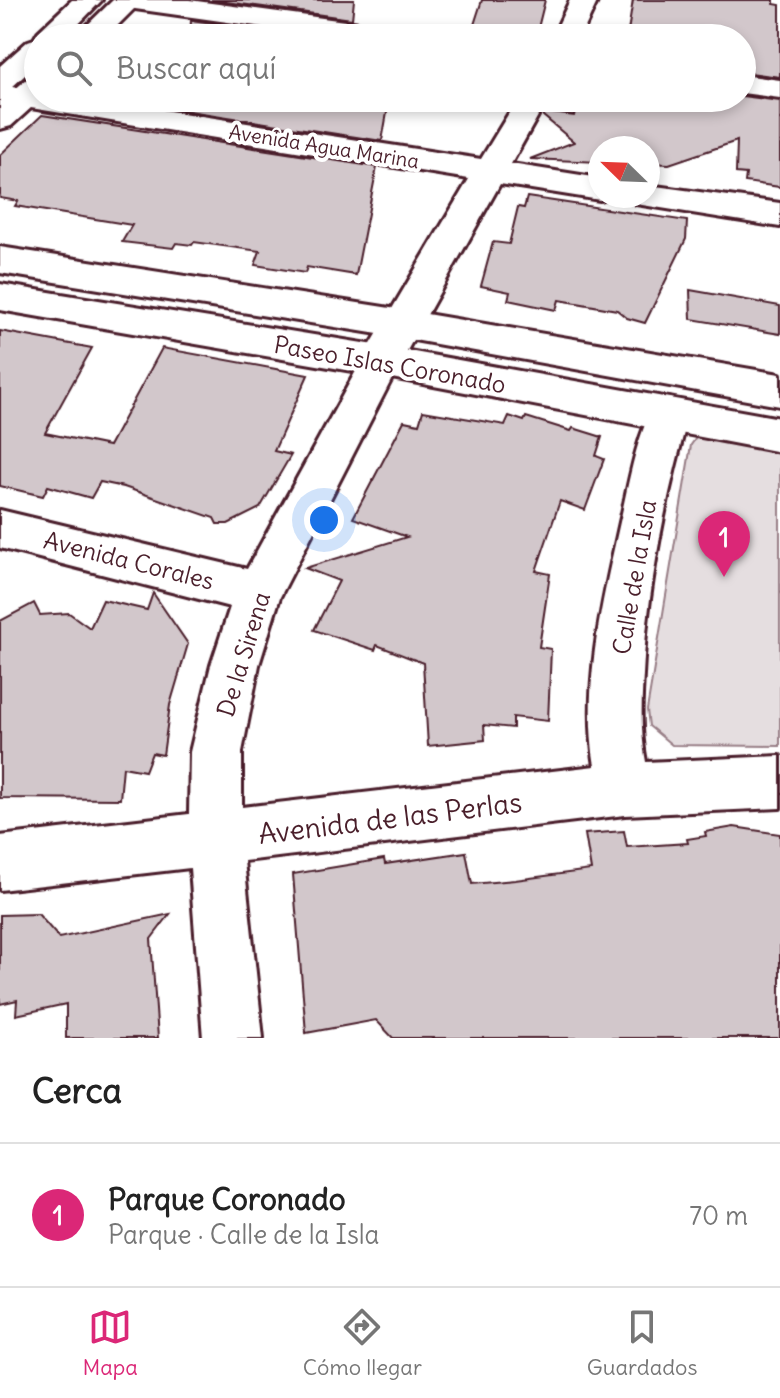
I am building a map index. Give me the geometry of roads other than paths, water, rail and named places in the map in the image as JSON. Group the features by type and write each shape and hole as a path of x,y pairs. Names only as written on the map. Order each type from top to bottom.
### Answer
{"street":[{"path":"63,24 88,0"},
{"path":"103,24 128,0 302,24"},
{"path":"573,24 584,0"},
{"path":"756,86 780,89"},
{"path":"0,119 16,90"},
{"name":"Avenida Agua Marina","path":"141,112 588,187"},
{"name":"De la Sirena","path":"233,1038 215,839 216,752 235,665 258,593 392,342 525,112"},
{"path":"660,198 780,215"},
{"name":"Paseo Islas Coronado","path":"0,260 392,342 669,414 780,435"},
{"name":"Paseo Islas Coronado","path":"0,297 780,390"},
{"name":"Calle de la Isla","path":"625,789 614,728 625,603 655,461 669,414"},
{"name":"Avenida Corales","path":"0,529 258,593"},
{"name":"Avenida de las Perlas","path":"0,863 625,789 780,782"}],"place":[{"name":"Parque Coronado","path":"724,577"}]}
